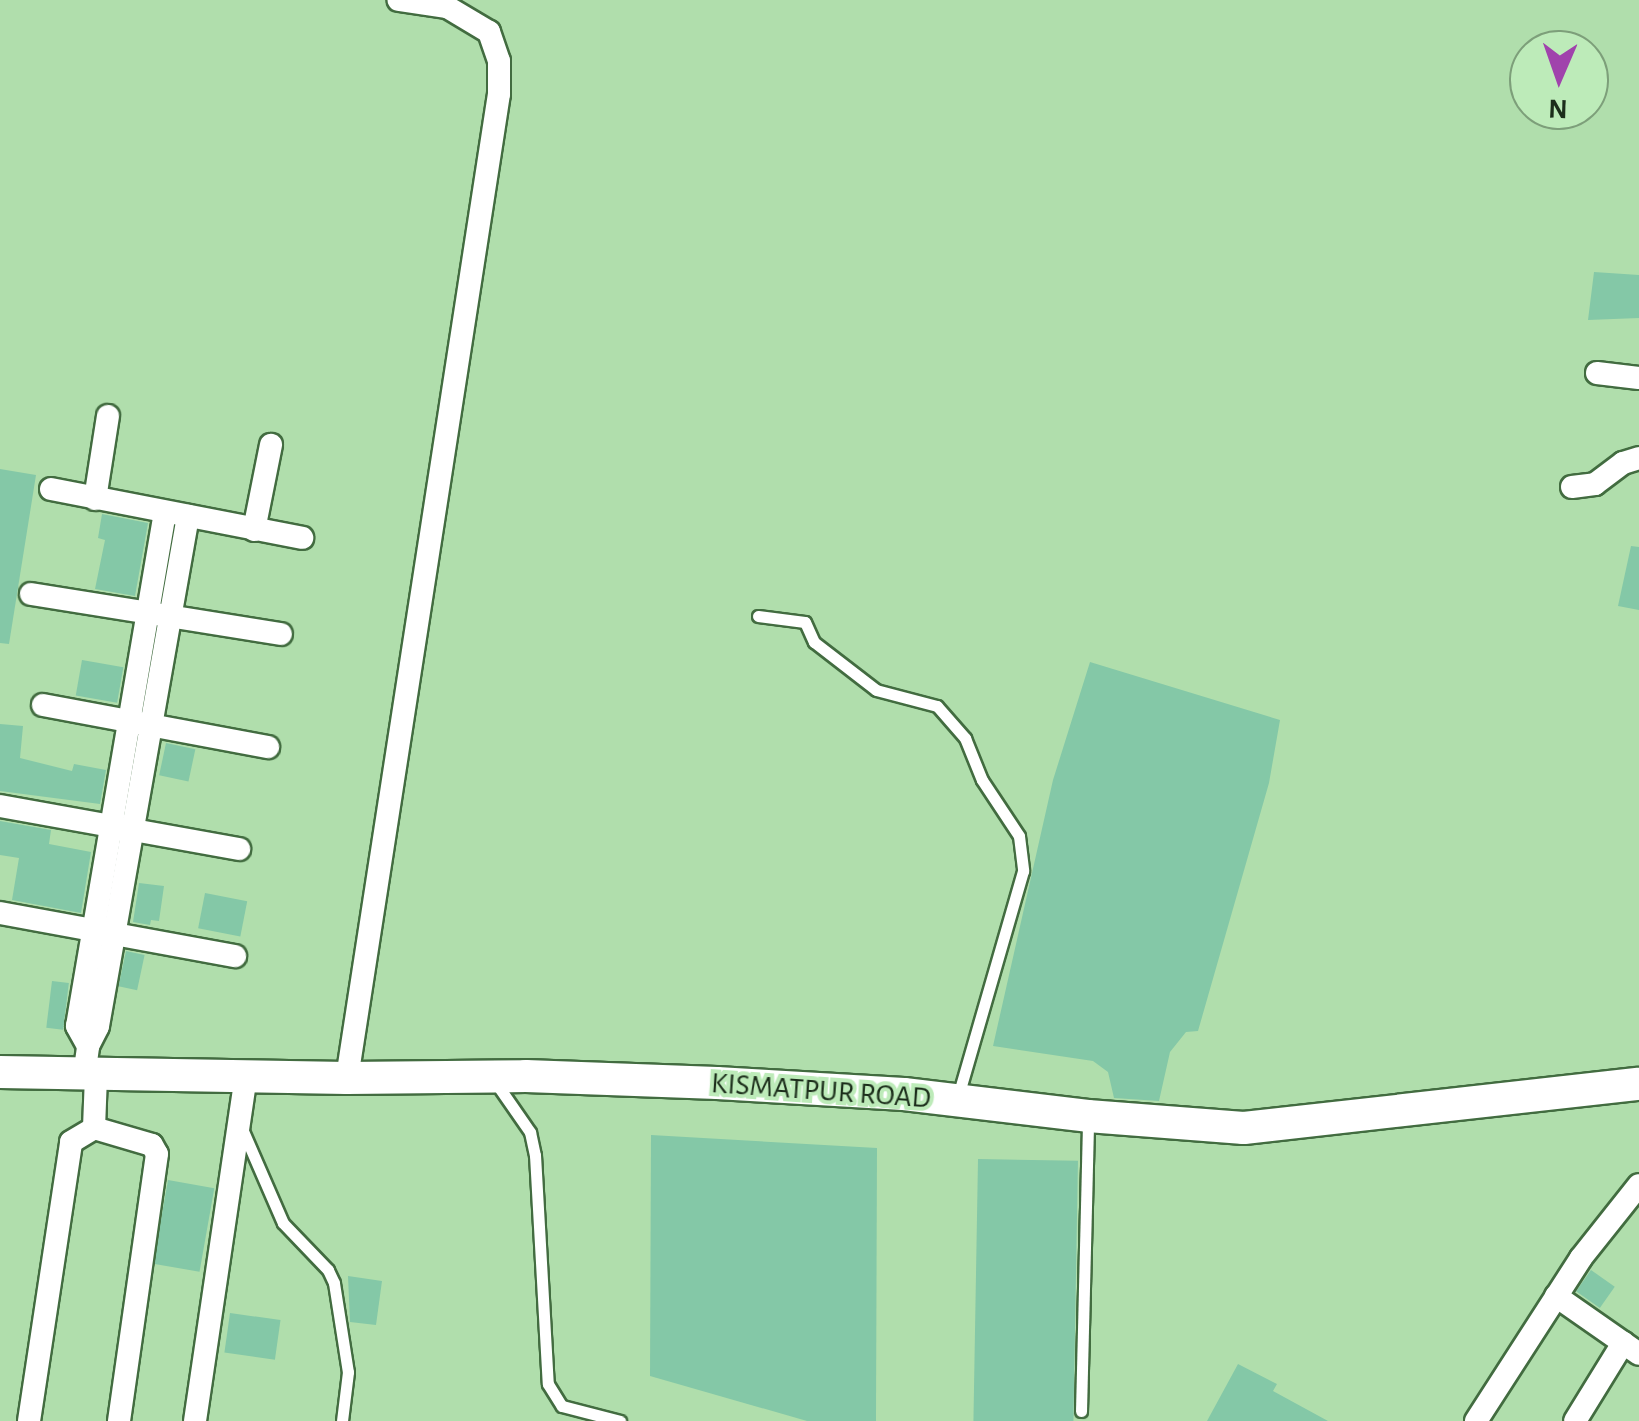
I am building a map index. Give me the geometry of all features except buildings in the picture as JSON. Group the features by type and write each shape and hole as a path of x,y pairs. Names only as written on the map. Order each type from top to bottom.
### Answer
{"street":[{"path":"347,1078 499,94 498,61 490,32 447,7 399,0"},
{"path":"1597,372 1639,378"},
{"path":"96,499 108,416"},
{"path":"254,530 271,445"},
{"path":"1572,486 1595,484 1623,463 1639,458"},
{"path":"51,489 302,538"},
{"path":"94,1128 89,1066 98,1026 103,931 176,514"},
{"path":"31,594 280,634"},
{"path":"44,706 268,747"},
{"path":"0,806 239,849"},
{"path":"0,912 236,956"},
{"name":"KISMATPUR ROAD","path":"0,1072 89,1066 347,1078 491,1076 718,1083 957,1100 1088,1116 1244,1128 1639,1084"},
{"path":"195,1421 246,1075"},
{"path":"29,1421 71,1142 94,1128 152,1145 157,1154 118,1421"},
{"path":"1476,1421 1556,1296 1639,1185"},
{"path":"1556,1296 1631,1348 1575,1421"}],"lane":[{"path":"758,616 805,622 814,642 876,690 937,706 965,738 982,780 1019,836 1023,871 957,1100"},
{"path":"491,1076 530,1132 536,1155 548,1384 562,1406 620,1421"},
{"path":"1080,1411 1088,1116"},
{"path":"240,1123 283,1223 328,1270 334,1283 348,1372 342,1421"}]}
